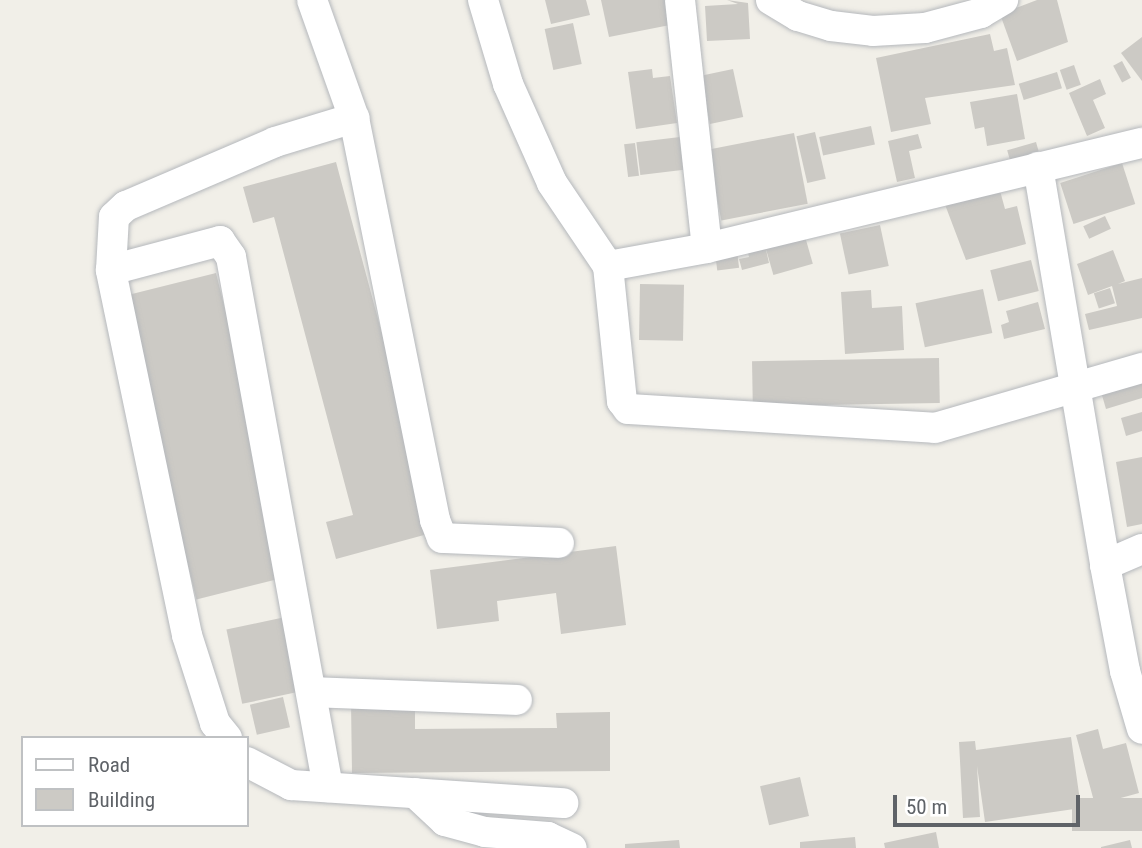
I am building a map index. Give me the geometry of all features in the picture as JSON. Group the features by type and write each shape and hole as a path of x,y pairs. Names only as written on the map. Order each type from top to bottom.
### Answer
{"street":[{"path":"312,0 354,118 435,520 442,538 558,542"},
{"path":"482,0 508,85 552,183 608,266 622,401 628,409 935,428 1142,368"},
{"path":"680,0 708,248"},
{"path":"771,0 820,23 873,31 925,29 981,13 1003,0"},
{"path":"225,736 215,723 187,635 111,270 114,217 126,206 275,142 354,118"},
{"path":"608,266 708,248 1142,143"},
{"path":"1038,167 1073,388 1105,565 1134,667 1142,729"},
{"path":"111,270 220,241 231,257 328,787"},
{"path":"1105,565 1142,549"},
{"path":"312,692 517,700"},
{"path":"248,763 291,785 563,803"},
{"path":"415,793 445,821 485,832 548,837 572,848"}],"building":[{"path":"545,0 586,0 590,15 551,24"},
{"path":"601,0 665,0 670,25 609,37"},
{"path":"727,0 748,3 750,39 707,41 705,6 738,4"},
{"path":"1037,0 1057,0 1068,42 1017,61 1000,14"},
{"path":"573,23 582,64 553,70 545,29"},
{"path":"990,34 994,51 1007,48 1015,85 925,98 931,124 891,132 876,58"},
{"path":"1142,37 1142,81 1121,53"},
{"path":"1122,61 1131,78 1122,82 1113,66"},
{"path":"1074,65 1081,85 1067,90 1060,70"},
{"path":"652,69 653,78 670,76 677,123 636,129 628,72"},
{"path":"733,69 743,117 710,124 700,76"},
{"path":"1057,72 1062,88 1024,100 1019,84"},
{"path":"1100,79 1106,94 1093,100 1105,128 1087,136 1069,93"},
{"path":"1017,94 1025,139 987,146 984,127 975,129 970,102"},
{"path":"871,126 875,145 823,156 819,137"},
{"path":"815,132 826,179 807,183 796,136"},
{"path":"794,133 808,204 721,220 708,150"},
{"path":"918,134 922,148 909,151 915,178 897,182 888,141"},
{"path":"680,137 684,170 640,175 636,142"},
{"path":"1036,142 1042,163 1013,171 1007,150"},
{"path":"635,143 639,176 628,177 624,144"},
{"path":"336,162 435,532 336,559 326,522 353,515 274,217 253,223 243,187"},
{"path":"1122,163 1135,204 1073,224 1060,183"},
{"path":"999,187 1005,209 1017,206 1026,244 966,260 944,202"},
{"path":"1105,216 1111,229 1089,239 1083,226"},
{"path":"880,225 889,266 849,275 840,234"},
{"path":"804,233 813,264 773,275 765,244"},
{"path":"765,245 769,263 742,270 739,259 749,257 747,249"},
{"path":"1113,250 1125,281 1118,284 1142,278 1142,318 1089,330 1085,314 1117,306 1112,286 1088,295 1077,264"},
{"path":"737,251 739,268 717,271 715,254"},
{"path":"1031,260 1039,291 998,301 990,270"},
{"path":"216,273 291,576 196,599 121,297"},
{"path":"640,284 684,285 683,341 639,340"},
{"path":"1110,288 1115,303 1099,308 1094,293"},
{"path":"983,289 992,333 925,347 916,303"},
{"path":"871,290 872,308 902,306 904,350 845,354 841,292"},
{"path":"1038,302 1045,329 1004,339 1001,325 1009,322 1006,311"},
{"path":"939,358 940,403 753,406 752,361"},
{"path":"1142,372 1142,398 1106,409 1099,385"},
{"path":"1142,412 1142,431 1126,436 1121,418"},
{"path":"1142,457 1142,524 1127,527 1116,462"},
{"path":"616,546 626,625 561,634 556,593 497,601 499,621 437,629 430,570"},
{"path":"290,616 306,690 242,704 226,630"},
{"path":"283,697 290,727 257,735 250,705"},
{"path":"351,702 415,702 415,729 557,728 556,713 610,712 610,771 352,773"},
{"path":"1098,729 1103,749 1126,743 1139,793 1095,805 1076,735"},
{"path":"1071,737 1081,808 985,822 977,766 980,817 963,818 959,742 975,741 976,750"},
{"path":"800,777 809,816 769,825 760,786"},
{"path":"1072,798 1142,798 1142,831 1072,831"},
{"path":"936,832 939,848 885,848 884,843"},
{"path":"855,837 856,848 800,848 800,842"},
{"path":"679,840 680,848 625,848 625,844"},
{"path":"1130,840 1132,848 1101,848 1101,847"}]}
